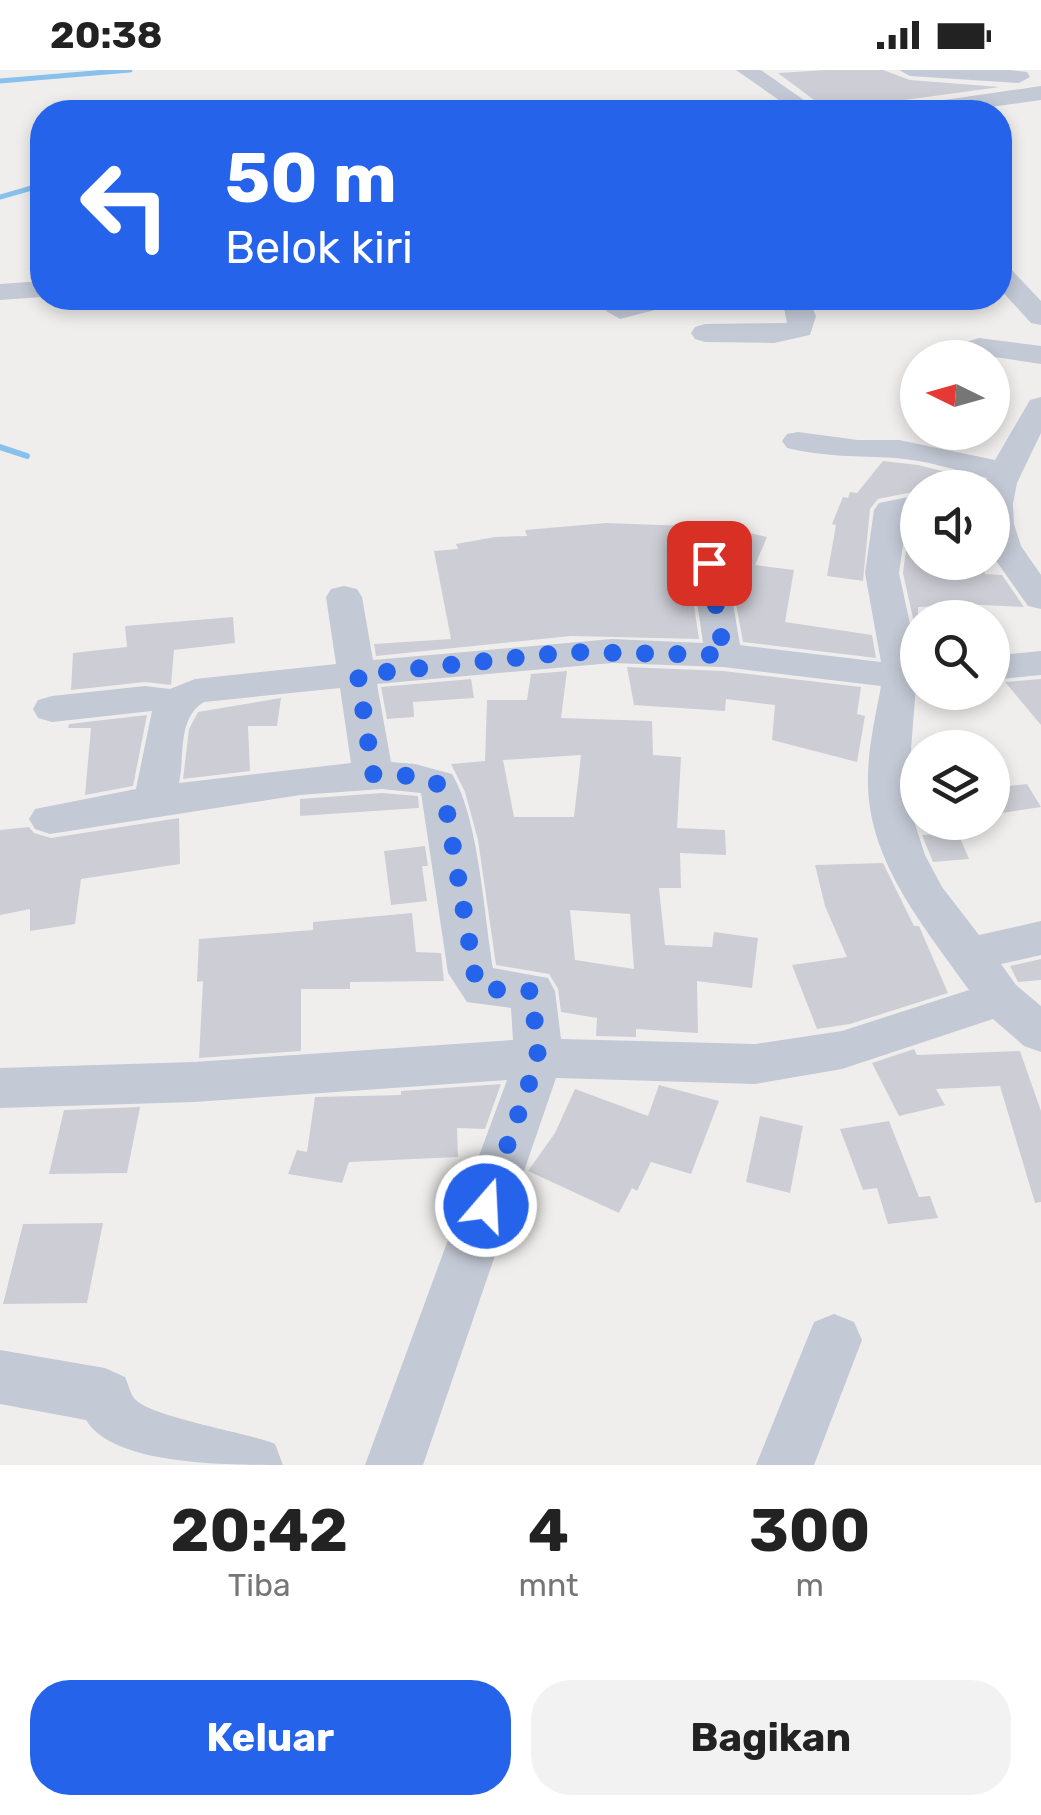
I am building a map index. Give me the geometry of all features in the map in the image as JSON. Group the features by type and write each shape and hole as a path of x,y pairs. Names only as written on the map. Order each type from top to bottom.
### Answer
{"street":[{"path":"747,70 792,100"},
{"path":"910,70 1028,84"},
{"path":"961,100 1028,84"},
{"path":"1012,287 1041,316"},
{"path":"0,292 30,290"},
{"path":"705,333 774,334 800,329 800,310"},
{"path":"1010,351 1041,355"},
{"path":"1008,470 1031,442 1041,406"},
{"path":"798,440 858,449 900,448 997,470"},
{"path":"900,508 892,510 883,551 884,597 900,646"},
{"path":"704,532 724,655"},
{"path":"1010,559 1041,598"},
{"path":"344,597 373,774"},
{"path":"151,801 161,786 167,719 175,702 195,691 569,652 724,655 900,675"},
{"path":"1010,666 1041,663"},
{"path":"52,709 145,698 175,702"},
{"path":"900,708 890,740 888,788 904,855 926,897 1000,998 1041,1033"},
{"path":"50,819 151,801 373,774 412,776 438,784 447,812 471,973 483,989 532,991 538,1058 394,1465"},
{"path":"968,955 1041,938"},
{"path":"0,1088 194,1082 538,1058 711,1065 800,1059 842,1050 1000,998"},
{"path":"785,1465 834,1340"},
{"path":"0,1377 105,1396 114,1419 138,1436 254,1465"}],"building":[{"path":"883,70 910,80 1000,87 904,100 814,100 778,73"},
{"path":"883,461 938,470 900,470 900,495 878,499 870,509 863,581 827,576 836,525 832,524 843,497 857,493"},
{"path":"606,523 687,526 683,533 699,639 571,636 376,656 374,644 451,639 434,551 458,549 456,544 495,537 527,536 525,530"},
{"path":"722,527 767,537 755,565 794,570 785,622 872,635 876,658 743,642"},
{"path":"905,580 1005,580 1024,607 1010,606 1010,600 909,600"},
{"path":"233,617 235,643 174,650 171,685 145,682 71,690 73,653 127,647 125,626"},
{"path":"627,667 723,671 861,687 857,714 865,716 857,762 772,740 775,705 726,699 725,711 634,705"},
{"path":"567,671 561,718 652,721 653,755 681,757 677,828 725,830 726,855 680,853 681,888 659,888 665,945 712,947 714,932 758,938 752,988 697,981 698,1033 636,1029 636,1037 596,1036 597,1018 561,1012 558,989 549,974 496,965 478,840 465,792 451,764 485,761 487,700 527,700 531,674","holes":["581,755 574,817 514,817 503,760","570,910 630,914 634,969 575,960"]},
{"path":"471,679 474,698 413,702 414,717 387,719 381,687"},
{"path":"1041,679 1041,725 1010,688 1010,682"},
{"path":"281,698 277,726 248,726 250,771 183,779 189,729 198,712"},
{"path":"147,715 133,786 85,795 91,728 68,728 69,724"},
{"path":"1027,784 1041,807 1010,812 1010,786"},
{"path":"382,793 418,796 419,808 300,816 300,799"},
{"path":"179,818 180,864 81,879 75,924 30,931 30,909 0,915 0,830 29,827 34,833 51,838"},
{"path":"924,840 961,840 969,859 933,862"},
{"path":"425,846 428,866 422,866 427,901 391,905 384,851"},
{"path":"883,863 914,926 919,926 948,993 850,1024 817,1029 792,965 847,957 825,906 815,865"},
{"path":"412,913 416,952 441,953 444,981 350,982 350,989 301,989 301,1051 199,1058 203,981 197,982 199,939 313,930 313,922"},
{"path":"1041,959 1041,980 1018,982 1010,966"},
{"path":"914,1049 917,1055 1020,1051 1041,1111 1041,1202 1035,1203 1000,1086 936,1089 945,1105 899,1116 872,1063"},
{"path":"501,1084 485,1129 457,1128 458,1157 349,1162 342,1183 288,1174 297,1150 307,1152 315,1097 401,1095 401,1091"},
{"path":"659,1085 719,1101 691,1174 651,1162 637,1191 632,1188 619,1213 528,1171 555,1133 575,1089 648,1116"},
{"path":"140,1107 127,1173 49,1174 64,1110"},
{"path":"760,1116 803,1126 790,1193 746,1182"},
{"path":"889,1121 919,1197 930,1196 938,1218 888,1224 877,1188 863,1190 840,1129"},
{"path":"103,1223 87,1303 3,1304 23,1224"}],"waterway":[{"path":"0,81 130,70"},
{"path":"0,197 30,188"},
{"path":"0,447 27,456"}],"route":[{"path":"486,1206 538,1058 532,991 483,989 471,973 447,812 438,784 412,776 373,774 358,675 569,652 724,655 709,563"}]}
